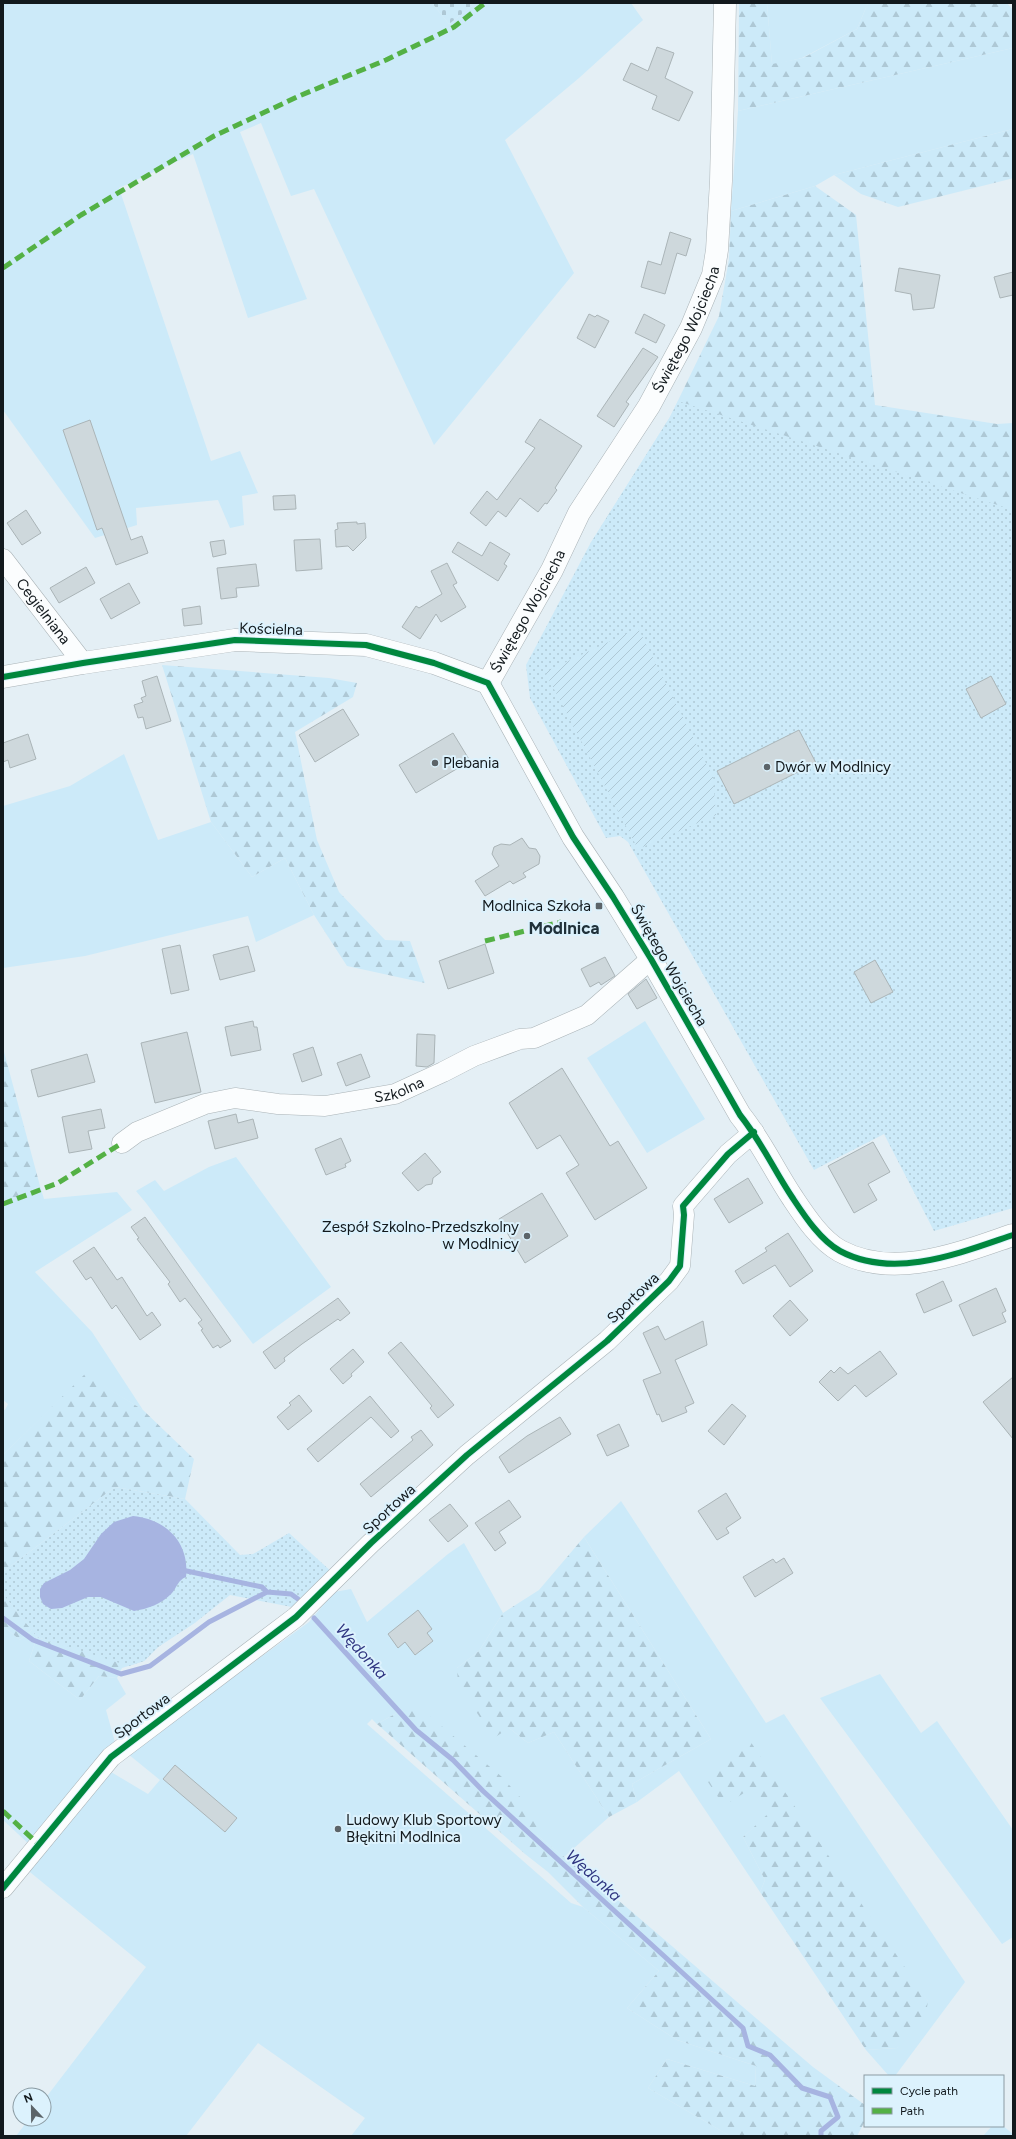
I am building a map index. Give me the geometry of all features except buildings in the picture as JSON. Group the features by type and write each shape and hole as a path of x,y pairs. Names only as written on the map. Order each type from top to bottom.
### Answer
{"street":[{"name":"Świętego Wojciecha","path":"725,3 721,181 717,250 713,275 691,328 649,406 579,513 552,570 488,682 573,837 651,959 740,1115 754,1132 800,1208 820,1232 841,1251 877,1263 904,1263 943,1257 1013,1235"},
{"name":"Cegielniana","path":"3,559 84,662"},
{"name":"Kościelna","path":"3,677 84,662 235,640 366,645 434,663 488,682"},
{"name":"Szkolna","path":"122,1143 137,1132 204,1104 235,1098 278,1104 325,1106 395,1094 474,1056 520,1039 534,1038 587,1015 651,959"},
{"name":"Sportowa","path":"3,1888 110,1757 296,1617 371,1543 467,1455 607,1341 669,1282 680,1266 684,1215 683,1206 728,1154 754,1132"}],"green space":[{"path":"3,3 432,3 449,24 476,3 631,3 643,20 579,78 505,140 574,273 434,445 314,189 291,196 261,123 240,132 307,299 248,318 193,154 119,188 211,461 240,451 258,493 242,496 244,525 230,528 218,500 136,508 137,525 95,538 3,410"},
{"path":"432,3 476,3 449,24"},
{"path":"739,3 767,3 772,64 803,58 857,29 868,3 1007,3 1013,10 1013,48 738,111"},
{"path":"767,3 868,3 857,29 802,58 772,65"},
{"path":"1013,48 1013,129 834,175 815,186 731,211 738,111"},
{"path":"1013,129 1013,178 1010,179 898,207 861,194 834,175"},
{"path":"815,186 856,215 875,405 997,424 1013,423 1013,616 590,544 670,417 719,316 729,259 731,211"},
{"path":"678,401 1013,510 1013,1208 934,1231 884,1134 814,1170 628,842 620,836 606,838 530,698 526,665 590,544 670,417"},
{"path":"638,628 713,777 716,815 638,849 545,672"},
{"path":"162,665 329,678 357,683 353,697 295,732 317,840 339,892 385,940 410,941 425,983 347,966 314,915 285,858 252,877 211,822"},
{"path":"124,754 158,840 211,822 252,877 285,858 314,915 256,942 248,916 85,956 3,968 3,806 70,786"},
{"path":"645,1021 705,1119 647,1153 587,1058"},
{"path":"3,1048 40,1186 3,1204"},
{"path":"236,1157 331,1287 253,1344 136,1191 155,1180 164,1191 209,1167"},
{"path":"40,1186 44,1199 117,1192 132,1210 35,1272 92,1332 143,1410 85,1375 3,1455 3,1409 5,1410 8,1404 3,1400 3,1204"},
{"path":"85,1374 143,1410 194,1459 185,1499 115,1487 3,1572 3,1455"},
{"path":"115,1487 185,1499 240,1555 253,1554 289,1533 334,1574 297,1608 230,1595 196,1622 158,1647 144,1661 129,1666 37,1637 3,1594 3,1572"},
{"path":"621,1501 766,1723 784,1714 965,1982 896,2075 888,2075 866,2050 897,2048 928,2001 754,1786 772,1811 743,1837 765,1880 760,1892 679,1771 637,1802 632,1784 711,1739 584,1537"},
{"path":"584,1537 711,1739 632,1784 637,1802 609,1817 554,1732 528,1743 509,1728 494,1738 458,1685 457,1668 479,1651 503,1613 539,1590"},
{"path":"464,1543 503,1613 479,1651 457,1668 509,1728 528,1743 554,1732 609,1817 564,1857 537,1835 402,1710 377,1724 372,1719 367,1724 571,1903 583,1907 659,1971 627,2008 677,2040 756,2066 755,2086 667,2059 648,2088 730,2136 351,2136 365,2118 258,2043 186,2136 16,2136 23,2127 52,2127 52,2090 146,1967 25,1868 106,1769 148,1794 160,1780 128,1754 309,1622 334,1592 351,1589 367,1622 448,1554"},
{"path":"3,1594 32,1630 20,1640 3,1626"},
{"path":"190,1604 196,1622 158,1647 144,1661 122,1668 117,1678 99,1676 80,1700 29,1661 37,1637 71,1647"},
{"path":"3,1626 20,1640 32,1630 37,1637 29,1661 80,1700 99,1676 117,1678 126,1694 106,1710 116,1746 31,1846 3,1820"},
{"path":"880,1674 921,1733 937,1721 1013,1830 1013,1937 1002,1944 820,1698"},
{"path":"402,1710 425,1712 502,1777 540,1819 537,1835 624,1905 813,2067 864,2104 864,2123 857,2136 730,2136 648,2088 667,2059 755,2086 756,2066 677,2040 627,2008 659,1971 583,1907 548,1872 525,1854 377,1724"},
{"path":"748,1738 928,2001 924,2025 897,2048 866,2050 760,1892 765,1880 743,1837 771,1811 753,1787 724,1806 706,1779"},
{"path":"991,2127 1004,2127 1013,2134 1013,2136 983,2136"}],"water":[{"path":"133,1516 156,1522 173,1535 180,1544 186,1565 186,1577 179,1582 168,1597 154,1605 134,1611 101,1597 88,1597 62,1608 51,1609 43,1604 40,1597 40,1589 44,1583 70,1570 84,1559 101,1534 114,1522"}],"waterway":[{"path":"182,1570 262,1587 267,1592"},
{"name":"Wędonka","path":"3,1618 33,1640 121,1674 150,1666 209,1622 267,1592 291,1594 298,1599"},
{"name":"Wędonka","path":"314,1618 416,1730 453,1760 483,1791 743,2028 748,2046 770,2055 802,2088 830,2097 838,2117 821,2131 821,2136"}],"marked path":[{"path":"3,268 81,215 214,136 299,96 386,60 454,27 485,3"},
{"path":"485,941 561,922"},
{"path":"3,1204 58,1183 122,1143"},
{"path":"3,1811 38,1844"}],"cycle path":[{"path":"3,677 83,663 235,640 366,645 434,663 488,683 573,837 613,897 651,959 740,1115 748,1125 785,1187 819,1234 840,1251 861,1259 882,1263 927,1261 949,1256 1013,1235"},
{"path":"3,1888 111,1757 296,1617 371,1543 467,1455 607,1341 669,1281 680,1266 684,1215 683,1206 728,1154 754,1132"}],"place":[{"name":"Plebania","path":"435,763"},
{"name":"Dwór w Modlnicy","path":"767,767"},
{"name":"Modlnica Szkoła","path":"599,906"},
{"name":"Zespół Szkolno-Przedszkolny w Modlnicy","path":"527,1236"},
{"name":"Ludowy Klub Sportowy Błękitni Modlnica","path":"338,1829"}],"district":[{"name":"Modlnica","path":"564,928"}]}
